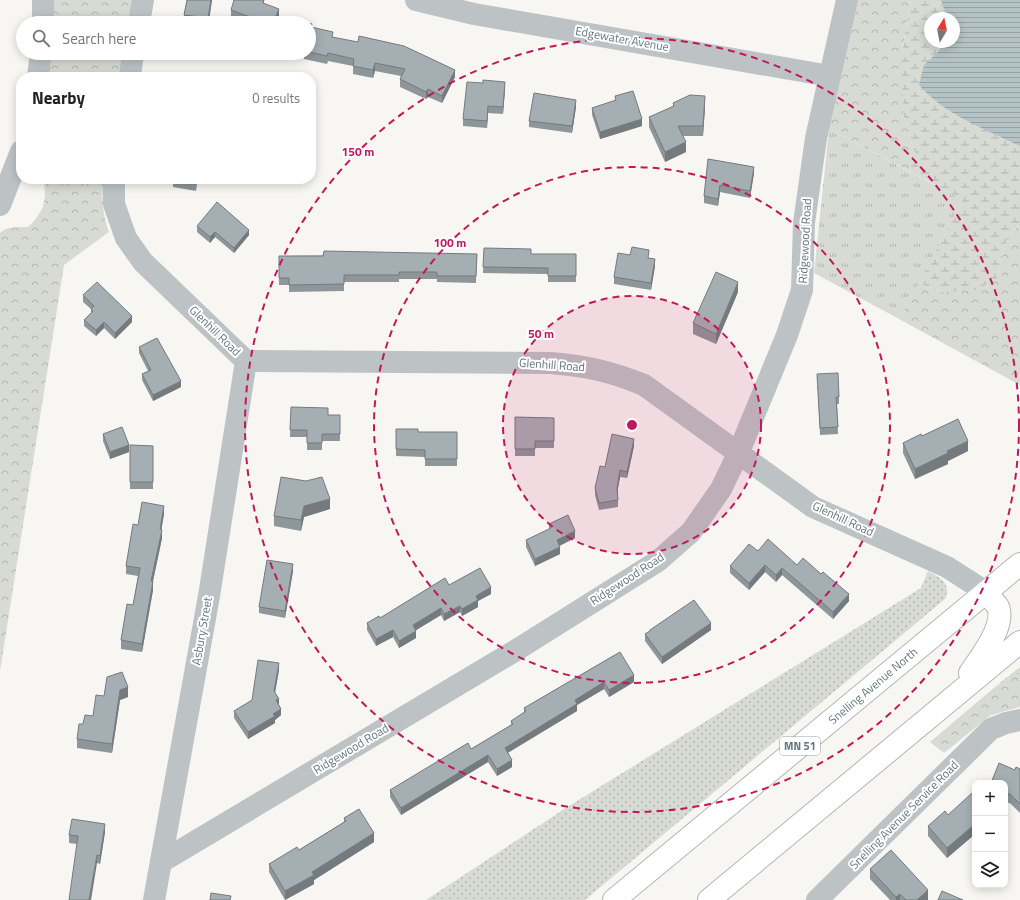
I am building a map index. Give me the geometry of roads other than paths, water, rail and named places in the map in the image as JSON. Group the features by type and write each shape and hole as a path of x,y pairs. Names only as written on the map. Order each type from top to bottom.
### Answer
{"highway":[{"name":"Snelling Avenue North","path":"614,900 1020,564"},
{"path":"947,703 988,648 999,622 998,608 986,592"},
{"path":"709,900 1020,642"}],"street":[{"path":"43,0 43,16"},
{"path":"140,16 143,0"},
{"name":"Edgewater Avenue","path":"416,0 474,14 830,76"},
{"name":"Ridgewood Road","path":"161,862 518,649 658,561 691,532 721,489 738,454 787,335 802,290 804,223 816,138 847,0"},
{"path":"39,72 40,60"},
{"path":"131,72 132,60"},
{"path":"0,205 16,164"},
{"name":"Glenhill Road","path":"114,184 114,204 119,220 126,238 143,262 246,360 550,363 582,366 616,373 644,385 813,507 947,567 986,592"},
{"name":"Asbury Street","path":"154,900 209,596 246,360"},
{"name":"Snelling Avenue Service Road","path":"823,898 991,729 1006,723 1020,720"}]}
